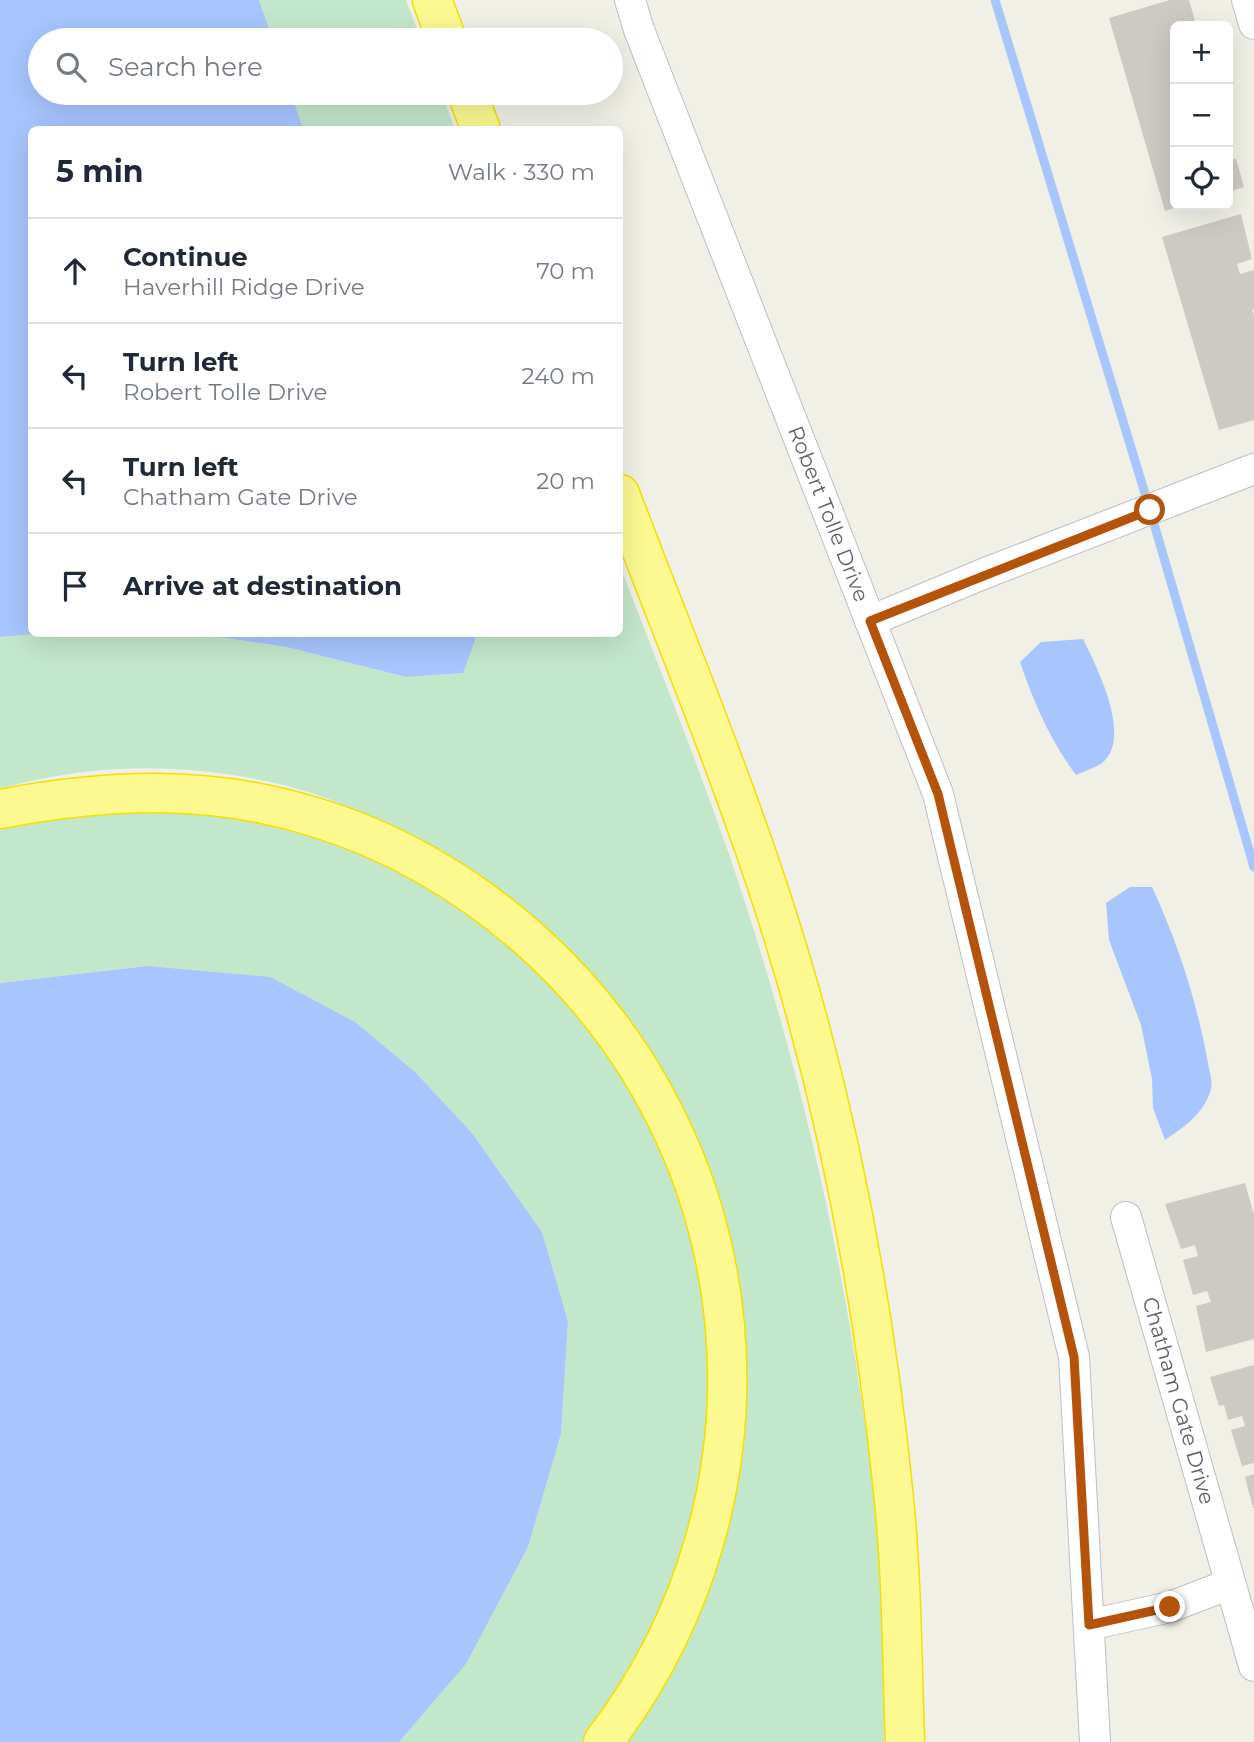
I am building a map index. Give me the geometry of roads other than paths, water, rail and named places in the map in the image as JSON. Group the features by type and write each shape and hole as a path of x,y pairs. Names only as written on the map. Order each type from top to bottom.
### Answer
{"highway":[{"path":"432,0 442,28"},
{"path":"472,105 479,126"},
{"path":"623,502 767,884 831,1111 871,1308 885,1412 894,1492 900,1588 905,1742"},
{"path":"0,809 54,798 119,792 186,793 249,801 299,813 370,838 438,871 499,913 556,962 605,1018 644,1076 676,1135 706,1217 721,1283 728,1352 726,1420 719,1486 681,1608 651,1667 603,1742"}],"street":[{"name":"Robert Tolle Drive","path":"630,0 639,30 938,794 1074,1357 1095,1742"},
{"path":"1247,0 1254,24"},
{"path":"870,621 983,574 1254,470"},
{"name":"Chatham Gate Drive","path":"1126,1217 1254,1666"},
{"path":"1089,1625 1170,1607 1230,1584"}],"water":[{"path":"0,0 259,0 269,28 28,28 28,105 295,105 302,126 28,126 28,635 0,637"},
{"path":"218,637 476,638 463,673 406,677 286,647"},
{"path":"1083,639 1109,702 1114,737 1111,752 1102,763 1076,775 1044,721 1020,662 1041,642"},
{"path":"1130,887 1152,887 1161,908 1192,995 1211,1080 1211,1089 1204,1106 1186,1125 1165,1140 1153,1108 1152,1079 1141,1025 1109,940 1106,903"},
{"path":"147,966 270,977 355,1022 416,1073 472,1133 542,1232 568,1321 561,1434 528,1547 466,1664 399,1742 0,1742 0,983"}],"waterway":[{"path":"995,0 1150,510 1254,867"}]}
